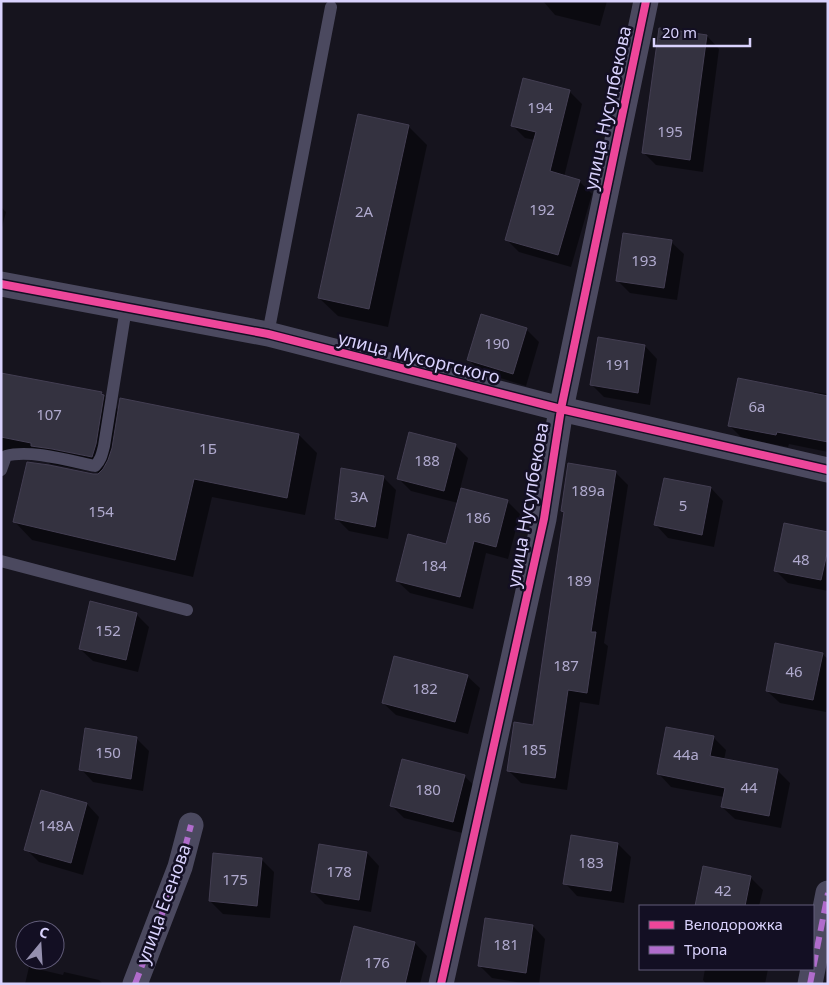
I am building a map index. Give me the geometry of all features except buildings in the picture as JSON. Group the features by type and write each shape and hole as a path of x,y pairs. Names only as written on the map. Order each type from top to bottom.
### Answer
{"street":[{"name":"улица Нусупбекова","path":"441,984 544,519 561,409 646,1"},
{"name":"улица Мусоргского","path":"1,284 268,334 561,409 828,470"},
{"name":"улица Есенова","path":"135,984 180,867 191,824"},
{"path":"814,964 828,893"},
{"path":"810,984 813,970"}],"lane":[{"path":"268,334 331,7"},
{"path":"1,470 6,456 13,454 55,458 95,466 99,463 103,451 126,308"},
{"path":"1,561 188,610"}],"marked path":[{"path":"135,984 180,867 191,825"},
{"path":"814,964 828,893"},
{"path":"810,984 813,970"}],"cycle path":[{"path":"441,984 544,519 561,409 646,1"},
{"path":"1,284 268,334 561,409 828,470"}]}
